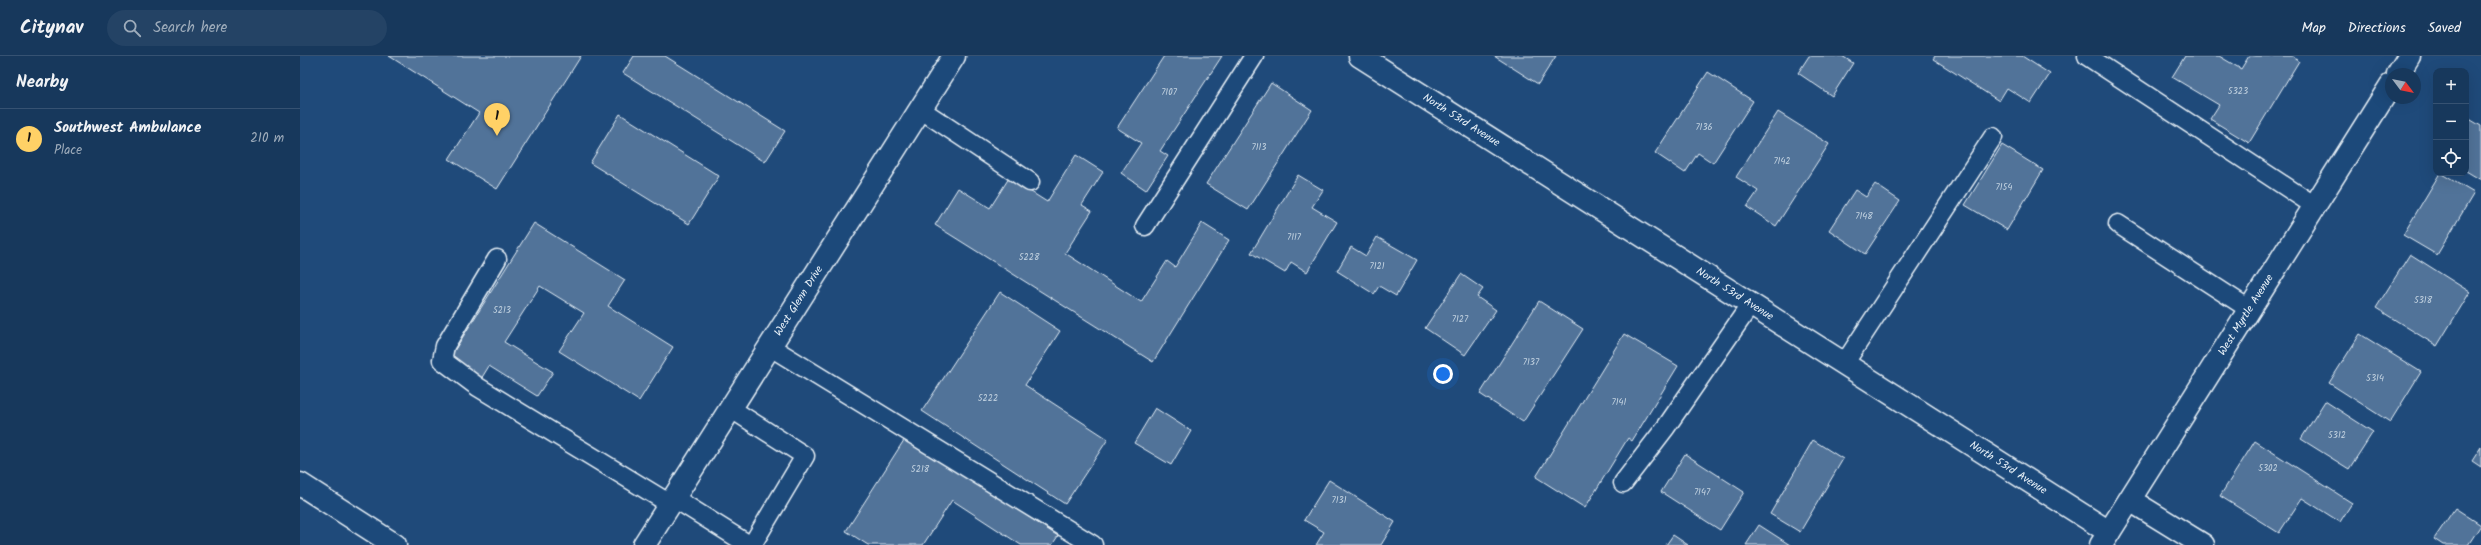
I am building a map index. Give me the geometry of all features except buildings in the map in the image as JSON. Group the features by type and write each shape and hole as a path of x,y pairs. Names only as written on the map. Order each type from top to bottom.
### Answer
{"street":[{"name":"West Glenn Drive","path":"644,545 954,56"},
{"name":"North 53rd Avenue","path":"1360,56 1844,364 2105,539"},
{"path":"2402,68 2409,56"},
{"name":"West Myrtle Avenue","path":"2105,539 2385,95"},
{"path":"300,484 395,545"},
{"path":"2130,500 2203,545"}],"lane":[{"path":"1145,226 1254,56"},
{"path":"2087,56 2315,206"},
{"path":"920,109 1030,182"},
{"path":"1844,364 1993,137"},
{"path":"2118,224 2250,309"},
{"path":"497,260 445,346 442,360 478,387 750,545 805,456 730,408"},
{"path":"1623,483 1666,427 1750,304"},
{"path":"769,346 1093,545"}],"place":[{"name":"Southwest Ambulance","path":"497,136"}]}
